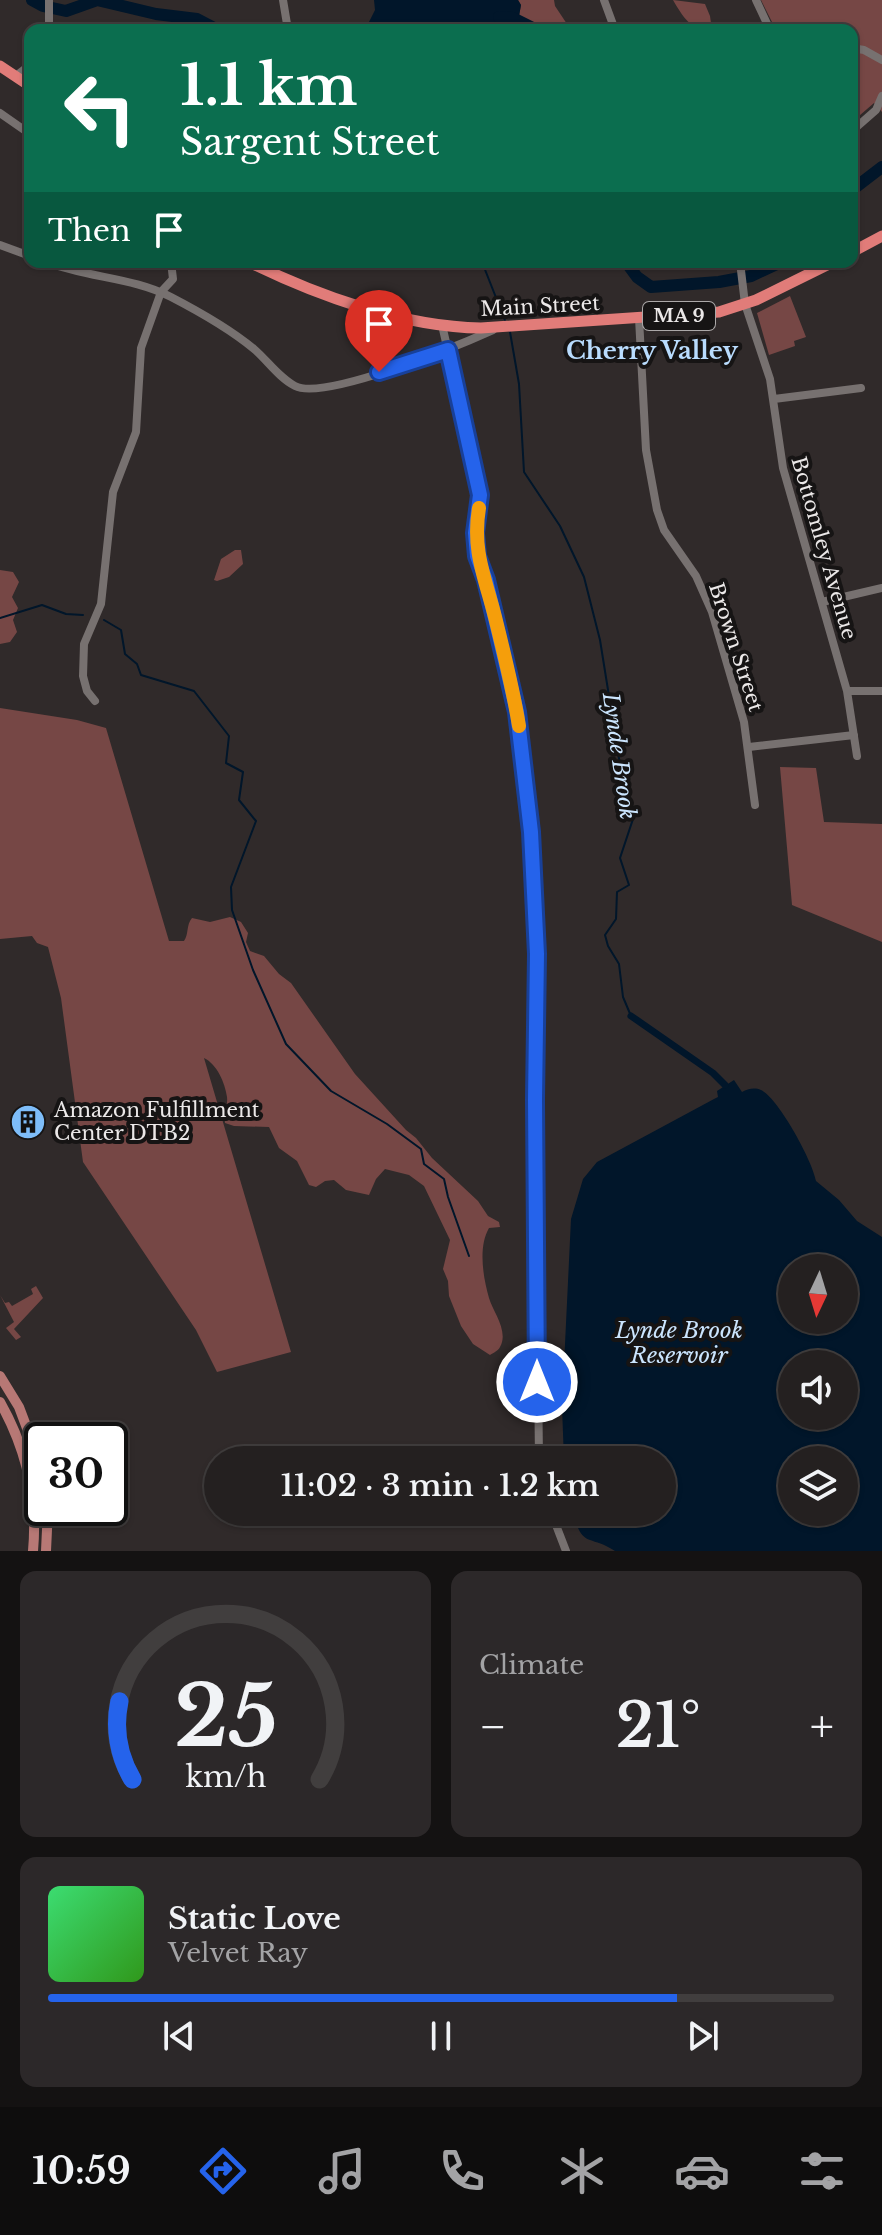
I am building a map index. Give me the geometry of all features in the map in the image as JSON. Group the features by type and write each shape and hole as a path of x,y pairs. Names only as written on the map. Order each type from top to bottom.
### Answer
{"highway":[{"path":"0,66 24,82"},
{"path":"858,249 882,236"},
{"name":"Main Street","path":"263,268 326,295 403,318 442,325 505,327 713,313 745,304 822,268"}],"main road":[{"path":"0,1376 25,1422"},
{"path":"0,1402 17,1436 29,1474 34,1518 33,1551"},
{"path":"46,1551 47,1526"}],"street":[{"path":"49,0 49,24"},
{"path":"283,0 287,24"},
{"path":"604,0 613,24"},
{"path":"756,0 767,24"},
{"path":"858,49 882,60"},
{"path":"16,76 24,70"},
{"path":"858,126 876,110 882,96"},
{"path":"0,113 24,130"},
{"path":"0,245 24,254"},
{"path":"63,268 128,281 161,292 245,342 289,382 304,389 326,388 448,350 505,327"},
{"path":"95,701 84,683 82,653 99,610 113,492 136,432 141,348 161,292 173,279 172,268"},
{"name":"Bottomley Avenue","path":"741,268 745,304 769,373 785,475 847,691 857,756"},
{"name":"Brown Street","path":"639,318 645,446 657,510 664,530 696,576 709,603 740,705 749,747 755,805"},
{"path":"442,325 480,495 475,533 477,556 486,580 517,712 531,832 537,954 535,1100 539,1446"},
{"path":"774,399 861,388"},
{"path":"822,602 882,588"},
{"path":"847,691 882,691"},
{"path":"749,747 854,735"},
{"path":"556,1526 566,1551"}],"shaded area":[{"path":"518,0 554,0 567,24 510,24 509,21 519,16 521,5"},
{"path":"673,0 705,4 711,24 692,24"},
{"path":"761,0 882,0 882,112 874,103 858,117 858,24 773,24"},
{"path":"790,296 806,337 794,341 795,346 769,355 757,313"},
{"path":"235,550 241,550 243,564 229,577 214,580 221,559"},
{"path":"0,570 13,572 19,582 12,597 18,608 13,620 17,632 10,642 0,644"},
{"path":"0,708 77,720 106,728 169,941 184,941 192,918 210,922 230,917 241,922 248,933 246,942 250,951 264,956 291,983 355,1074 432,1158 478,1201 488,1216 499,1222 500,1227 489,1228 483,1253 487,1290 503,1335 497,1351 490,1355 473,1344 461,1326 449,1296 443,1269 450,1240 424,1186 409,1175 385,1169 376,1179 369,1195 346,1190 334,1180 316,1187 309,1185 297,1161 279,1148 269,1127 225,1123 227,1100 224,1086 220,1074 204,1058 291,1352 217,1372 196,1330 83,1162 61,998 48,947 37,943 32,936 0,939"},
{"path":"780,767 816,768 824,822 882,824 882,942 792,905"},
{"path":"36,1286 43,1298 14,1329 21,1337 16,1340 6,1328 14,1322 0,1295 5,1303 9,1302 12,1306 33,1294 31,1289"}],"water":[{"path":"374,0 518,0 521,5 519,16 509,21 510,24 368,24 375,10"},
{"name":"Lynde Brook Reservoir","path":"734,1080 742,1092 761,1090 777,1105 794,1132 816,1181 839,1200 857,1221 882,1237 882,1551 615,1551 583,1536 577,1526 676,1526 676,1446 563,1446 562,1407 571,1219 583,1179 597,1162 718,1097 717,1091"}],"waterway":[{"path":"32,0 66,11 97,0 156,14 197,19 207,24"},
{"path":"499,17 513,18 525,24"},
{"path":"858,185 882,167"},
{"name":"Lynde Brook","path":"484,268 506,323"},
{"path":"630,268 651,287 719,282 751,276 768,268"},
{"name":"Lynde Brook","path":"510,332 519,384 524,472 560,526 584,577 600,640 625,796 633,819 620,858 629,885 617,892 616,919 605,935 619,964 623,997 631,1016"},
{"path":"0,618 42,605 66,614 83,615"},
{"path":"104,620 121,630 125,654 137,664 141,675 194,691 229,736 226,763 243,772 239,800 256,821 231,887 232,910 253,970 286,1044 331,1091 387,1124 421,1149 424,1164 444,1179 469,1256"},
{"name":"Lynde Brook","path":"631,1016 713,1073 725,1085"}],"slow traffic":[{"path":"479,508 475,533 477,556 507,665 519,726"}],"place":[{"name":"Amazon Fulfillment Center DTB2","path":"28,1122"}],"district":[{"name":"Cherry Valley","path":"652,350"}],"route":[{"path":"379,372 448,350 480,495 475,533 477,556 486,580 520,730 531,832 537,939 537,1382"}]}
